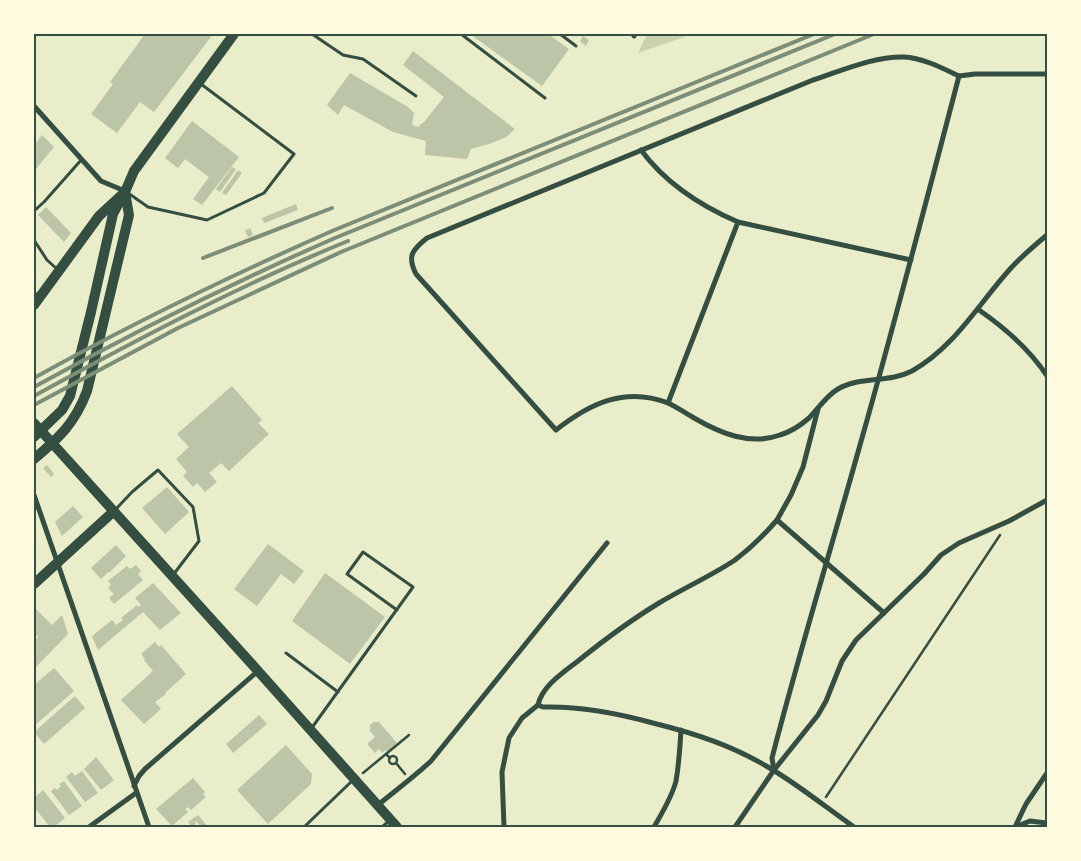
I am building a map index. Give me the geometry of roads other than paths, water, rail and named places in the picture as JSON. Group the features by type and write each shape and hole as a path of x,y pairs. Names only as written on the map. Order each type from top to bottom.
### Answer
{"main road":[{"path":"37,434 62,410 70,396 113,214 134,171 234,34"},
{"path":"36,298 99,216 125,192"},
{"path":"34,459 72,423 80,410 87,390 129,215 125,192"},
{"path":"34,423 37,434 52,444 114,511 394,824"},
{"path":"34,584 114,511"}],"street":[{"path":"1047,74 975,74 960,76 922,60 904,57 863,64 813,80 427,238 413,251 411,265 416,274 556,430 597,403 628,396 668,403 722,433 751,439 780,435 792,430 810,417 832,392 841,387 910,372 932,357 979,310 1011,269 1047,235"},
{"path":"774,770 772,758 797,661 878,380 960,76"},
{"path":"34,106 101,181 125,192"},
{"path":"641,150 653,166 683,192 718,213 738,222 911,260"},
{"path":"668,403 738,222"},
{"path":"979,310 1000,324 1047,376"},
{"path":"504,827 502,772 509,738 522,718 538,705 545,690 566,670 600,644 658,604 735,560 751,548 777,520 791,495 803,467 818,406"},
{"path":"34,495 149,827"},
{"path":"735,827 774,770 818,715 826,701 842,661 856,640 941,554 958,543 1009,521 1047,500"},
{"path":"777,520 884,613"},
{"path":"378,806 431,761 607,543"},
{"path":"134,786 145,769 258,671"},
{"path":"538,705 626,716 681,730 717,742 740,751 774,770 854,827"},
{"path":"654,827 668,802 675,783 679,762 681,730"},
{"path":"1015,827 1033,793 1047,773"},
{"path":"89,827 136,793"},
{"path":"1015,827 1030,821 1047,823"}],"lane":[{"path":"312,34 343,55 363,59 416,96"},
{"path":"460,34 545,98"},
{"path":"560,34 576,46"},
{"path":"125,192 148,207 207,220 264,193 294,154 199,82"},
{"path":"34,210 44,202 82,159"},
{"path":"34,240 47,260 59,270"},
{"path":"114,511 132,492 158,470 193,507 199,541 173,576"},
{"path":"310,730 338,692 397,610 413,587 363,552 348,574 397,610"},
{"path":"286,652 338,692"},
{"path":"304,827 354,779"},
{"path":"382,827 394,824"}],"railway":[{"path":"34,378 181,301 332,231 814,34"},
{"path":"34,387 183,309 335,238 835,34"},
{"path":"34,405 178,328 341,252 874,34"},
{"path":"203,258 332,208"},
{"path":"34,396 189,314 268,276 348,241"}]}
